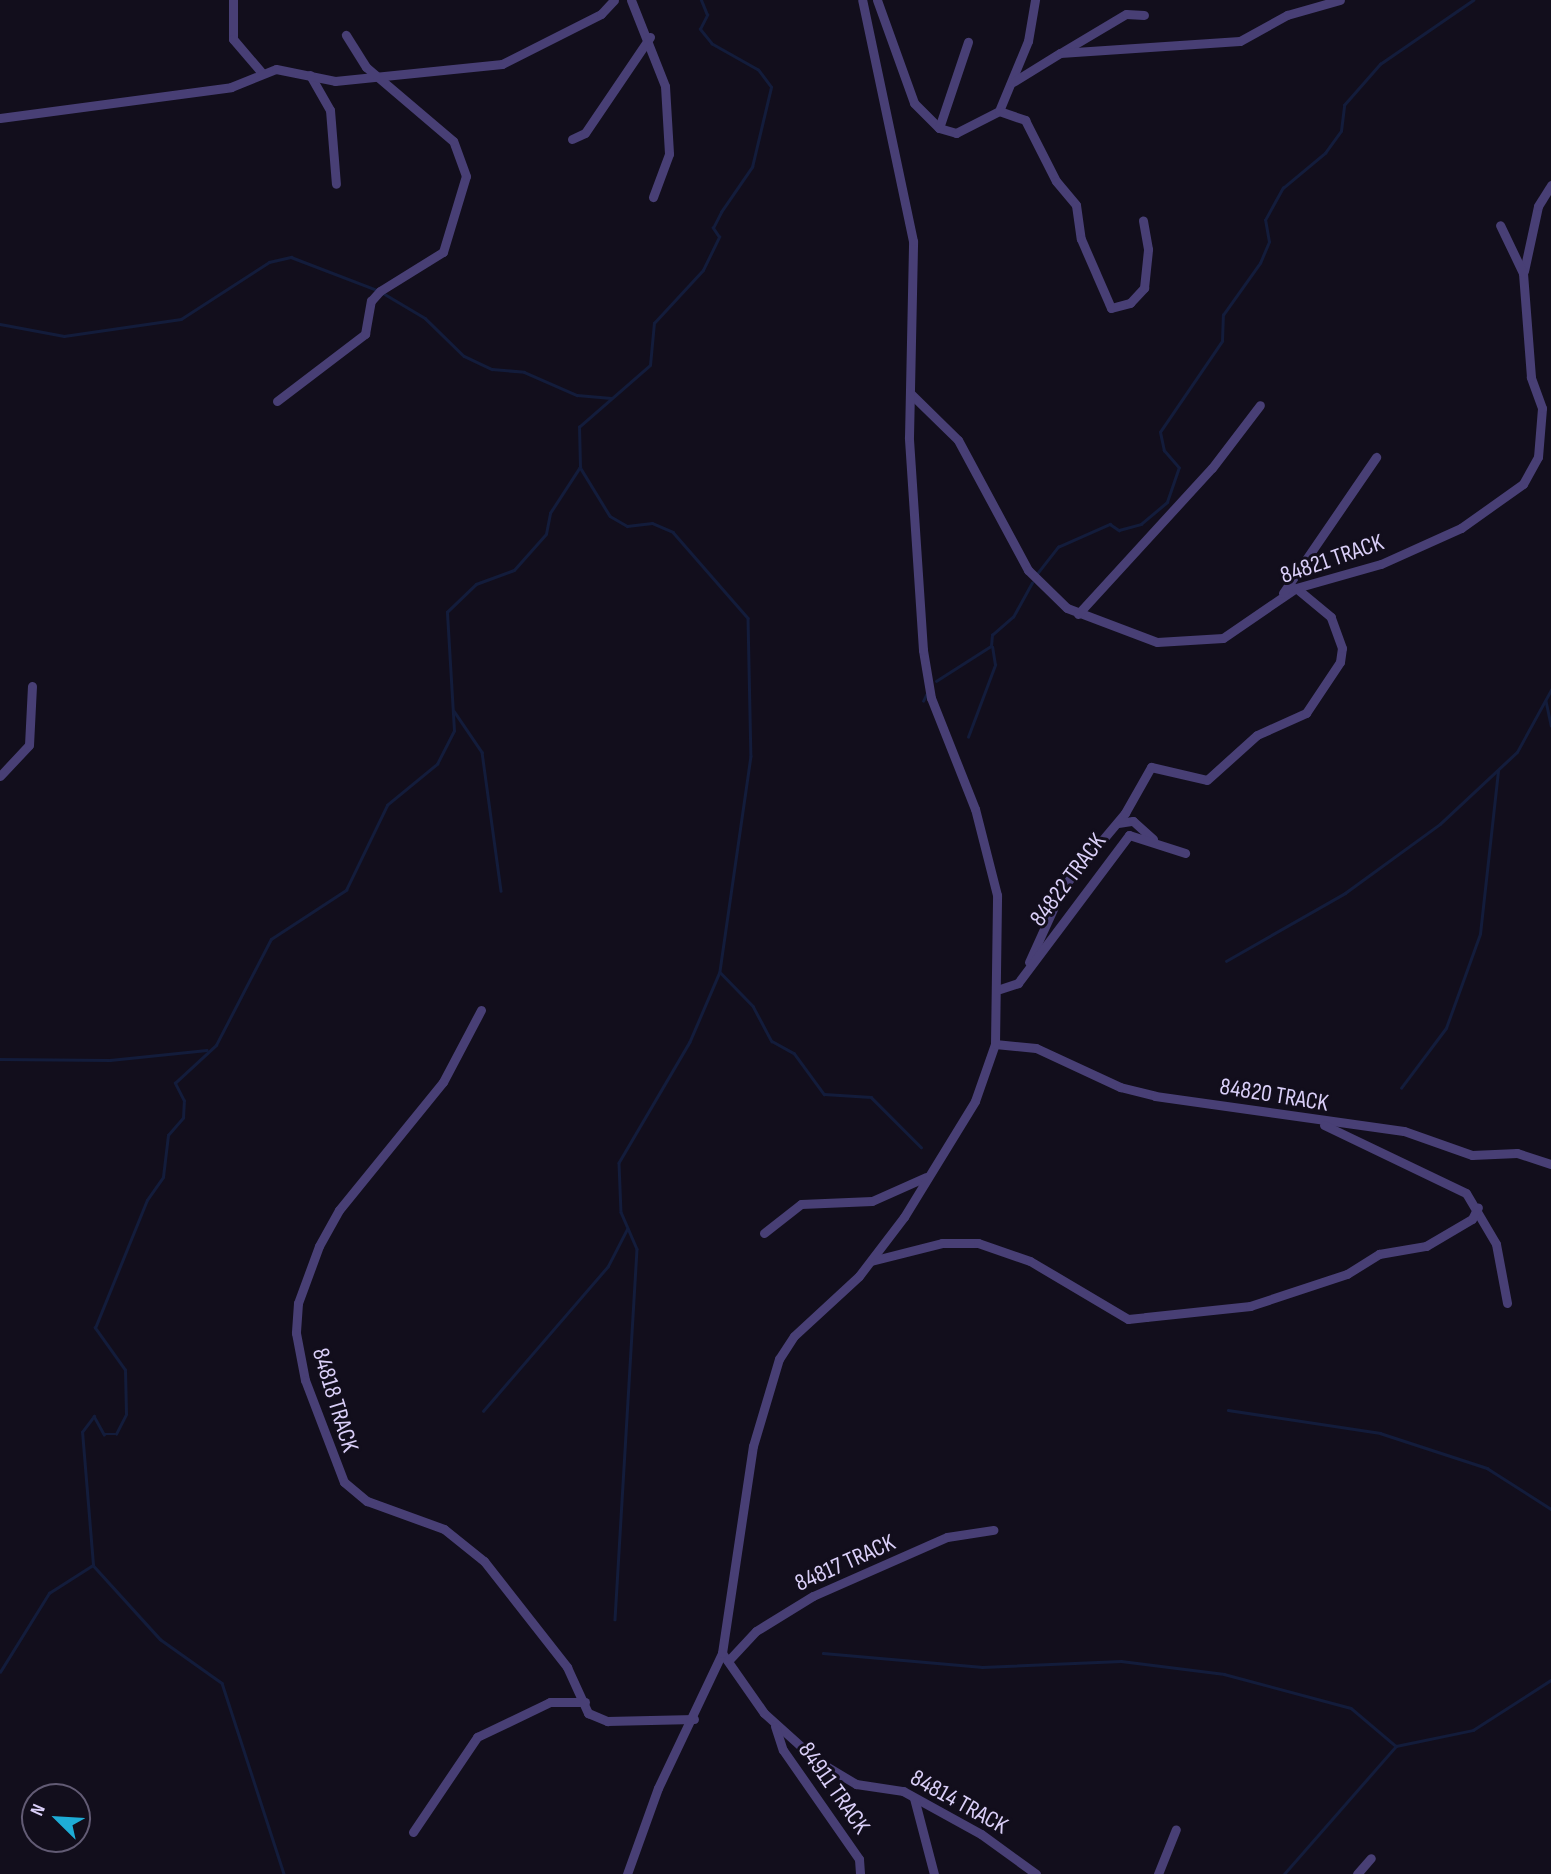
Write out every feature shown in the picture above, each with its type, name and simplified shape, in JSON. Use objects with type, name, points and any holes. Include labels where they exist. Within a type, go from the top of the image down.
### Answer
[{"type":"street","points":[[233,0],[233,39],[262,73]]},
{"type":"street","points":[[4,117],[231,87],[262,73],[309,74],[335,81],[502,64],[601,14],[614,0]]},
{"type":"street","points":[[631,0],[650,37],[665,86],[669,154],[653,197]]},
{"type":"street","points":[[628,1874],[658,1788],[725,1657],[753,1446],[779,1359],[794,1336],[871,1261],[975,1101],[995,1044],[1000,989],[990,857],[947,747],[923,650],[911,504],[913,241],[862,0]]},
{"type":"street","points":[[877,0],[914,103],[939,128],[956,133],[999,111],[1013,82],[1035,0]]},
{"type":"street","points":[[1060,53],[1240,41],[1287,15],[1340,0]]},
{"type":"street","points":[[1013,82],[1126,15],[1144,15]]},
{"type":"street","points":[[277,401],[365,334],[371,301],[380,291],[450,243],[465,159],[438,125],[378,77],[346,35]]},
{"type":"street","points":[[572,139],[586,133],[650,37]]},
{"type":"street","points":[[939,128],[968,42]]},
{"type":"street","points":[[309,74],[330,110],[336,184]]},
{"type":"street","points":[[999,111],[1025,120],[1056,181],[1076,205],[1081,239],[1111,308],[1130,303],[1144,288],[1148,249],[1143,220]]},
{"type":"street","points":[[1523,273],[1538,206],[1551,185]]},
{"type":"street","name":"84821 TRACK","points":[[910,393],[958,440],[1028,570],[1078,614],[1157,642],[1200,641],[1237,631],[1282,595],[1296,588],[1381,564],[1461,528],[1523,484],[1538,457],[1542,426],[1531,377],[1523,273],[1500,225]]},
{"type":"street","points":[[1078,614],[1212,468],[1260,405]]},
{"type":"street","points":[[1282,595],[1376,457]]},
{"type":"street","points":[[1029,962],[1063,887],[1117,824],[1151,766],[1166,765],[1197,783],[1247,748],[1268,729],[1299,720],[1340,662],[1340,638],[1331,617],[1296,588]]},
{"type":"street","points":[[0,776],[29,745],[32,686]]},
{"type":"street","points":[[1117,824],[1133,821],[1153,839]]},
{"type":"street","name":"84822 TRACK","points":[[1000,989],[1018,983],[1029,962],[1076,909],[1121,841],[1136,834],[1185,853]]},
{"type":"street","name":"84818 TRACK","points":[[481,1010],[443,1082],[339,1210],[318,1246],[298,1303],[299,1355],[344,1482],[367,1501],[444,1529],[484,1561],[559,1655],[585,1702],[588,1713],[607,1721],[694,1720]]},
{"type":"street","name":"84820 TRACK","points":[[995,1044],[1036,1048],[1120,1087],[1320,1123],[1404,1131],[1472,1155],[1517,1153],[1551,1164]]},
{"type":"street","points":[[1320,1123],[1453,1183],[1478,1207],[1504,1269],[1507,1303]]},
{"type":"street","points":[[764,1233],[801,1204],[872,1201],[928,1176]]},
{"type":"street","points":[[871,1261],[901,1259],[942,1243],[978,1243],[1030,1261],[1128,1319],[1250,1306],[1347,1274],[1379,1254],[1426,1246],[1472,1219],[1478,1207]]},
{"type":"street","name":"84817 TRACK","points":[[725,1657],[756,1631],[813,1596],[947,1537],[993,1530]]},
{"type":"street","points":[[725,1657],[774,1724]]},
{"type":"street","points":[[413,1832],[477,1737],[550,1702],[585,1702]]},
{"type":"street","name":"84814 TRACK","points":[[774,1724],[856,1784],[885,1784],[914,1798],[981,1833],[1035,1874]]},
{"type":"street","name":"84911 TRACK","points":[[774,1724],[783,1750],[859,1859],[860,1874]]},
{"type":"street","points":[[914,1798],[934,1874]]},
{"type":"street","points":[[1158,1874],[1176,1829]]},
{"type":"street","points":[[1357,1874],[1371,1858]]},
{"type":"waterway","points":[[0,1672],[49,1593],[93,1565],[82,1432],[94,1416],[104,1434],[116,1434],[126,1414],[125,1370],[95,1328],[147,1200],[163,1177],[168,1135],[183,1118],[184,1101],[175,1083],[216,1045],[271,939],[346,890],[387,805],[437,764],[454,731],[447,612],[476,584],[514,570],[546,534],[550,513],[580,467],[579,427],[650,365],[654,323],[703,270],[719,237],[713,228],[752,167],[771,87],[758,70],[712,44],[700,29],[707,15],[701,0]]},
{"type":"waterway","points":[[1036,575],[1058,547],[1110,524],[1119,530],[1141,524],[1167,502],[1179,468],[1164,451],[1160,432],[1222,341],[1223,315],[1260,263],[1269,242],[1265,220],[1283,188],[1325,153],[1341,131],[1344,105],[1380,64],[1473,0]]},
{"type":"waterway","points":[[0,324],[64,336],[181,319],[269,262],[291,257],[377,290]]},
{"type":"waterway","points":[[383,293],[425,318],[464,356],[492,369],[524,372],[577,395],[611,398]]},
{"type":"waterway","points":[[580,467],[610,516],[627,526],[652,523],[673,532],[748,618],[751,756],[720,972],[690,1042],[619,1163],[621,1212],[637,1249],[615,1619]]},
{"type":"waterway","points":[[936,681],[991,646],[992,635],[1013,617],[1032,583]]},
{"type":"waterway","points":[[968,737],[995,665],[992,647]]},
{"type":"waterway","points":[[1226,961],[1345,893],[1440,824],[1517,752],[1551,690]]},
{"type":"waterway","points":[[923,701],[926,695]]},
{"type":"waterway","points":[[1546,701],[1551,725]]},
{"type":"waterway","points":[[454,711],[482,752],[501,891]]},
{"type":"waterway","points":[[1401,1088],[1446,1028],[1480,934],[1498,771]]},
{"type":"waterway","points":[[721,973],[753,1006],[772,1041],[794,1053],[824,1094],[871,1097],[921,1147]]},
{"type":"waterway","points":[[0,1059],[110,1060],[206,1050]]},
{"type":"waterway","points":[[483,1411],[608,1266],[627,1229]]},
{"type":"waterway","points":[[1228,1410],[1380,1433],[1487,1468],[1551,1509]]},
{"type":"waterway","points":[[93,1565],[160,1639],[222,1683],[284,1874]]},
{"type":"waterway","points":[[823,1653],[982,1667],[1121,1661],[1224,1674],[1351,1708],[1396,1746]]},
{"type":"waterway","points":[[1284,1874],[1396,1746],[1473,1730],[1551,1680]]}]
